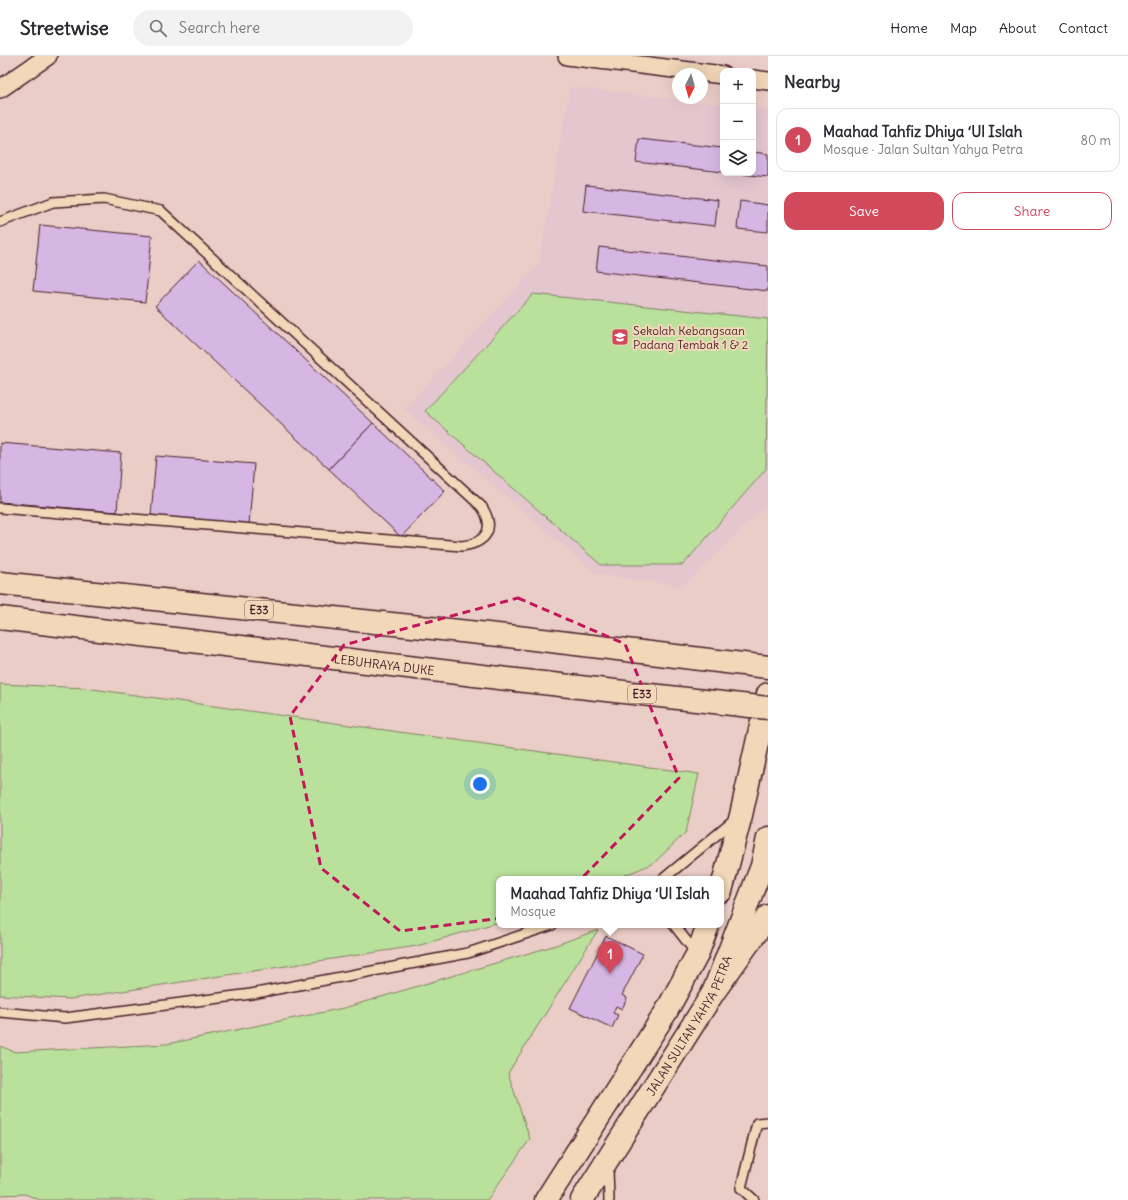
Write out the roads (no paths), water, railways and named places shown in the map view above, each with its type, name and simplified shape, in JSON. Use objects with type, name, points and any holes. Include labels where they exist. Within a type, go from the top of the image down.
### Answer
[{"type":"main road","name":"E33","points":[[0,583],[517,637],[768,668]]},
{"type":"main road","name":"LEBUHRAYA DUKE","points":[[0,618],[516,680],[768,708]]},
{"type":"main road","points":[[724,880],[741,815],[768,694]]},
{"type":"main road","name":"JALAN SULTAN YAHYA PETRA","points":[[582,1200],[713,993],[762,866],[768,838]]},
{"type":"main road","points":[[713,993],[768,916]]},
{"type":"main road","points":[[546,1200],[666,1012],[696,955],[707,928]]},
{"type":"street","points":[[0,89],[48,56]]},
{"type":"street","points":[[567,56],[720,76]]},
{"type":"street","points":[[756,79],[768,81]]},
{"type":"lane","points":[[0,222],[53,202],[104,199],[161,211],[482,507],[488,515],[489,529],[483,539],[474,545],[462,546],[0,508]]},
{"type":"lane","points":[[667,876],[741,815]]},
{"type":"lane","points":[[0,1012],[65,1018],[251,994],[468,953],[543,928]]},
{"type":"lane","points":[[676,928],[696,955]]},
{"type":"lane","points":[[754,1200],[741,1188],[757,1123],[768,1122]]},
{"type":"lane","points":[[608,1159],[609,1200]]},
{"type":"place","name":"Sekolah Kebangsaan Padang Tembak 1 & 2","points":[[620,337]]},
{"type":"place","name":"Maahad Tahfiz Dhiya ‘Ul Islah","points":[[610,974]]}]
